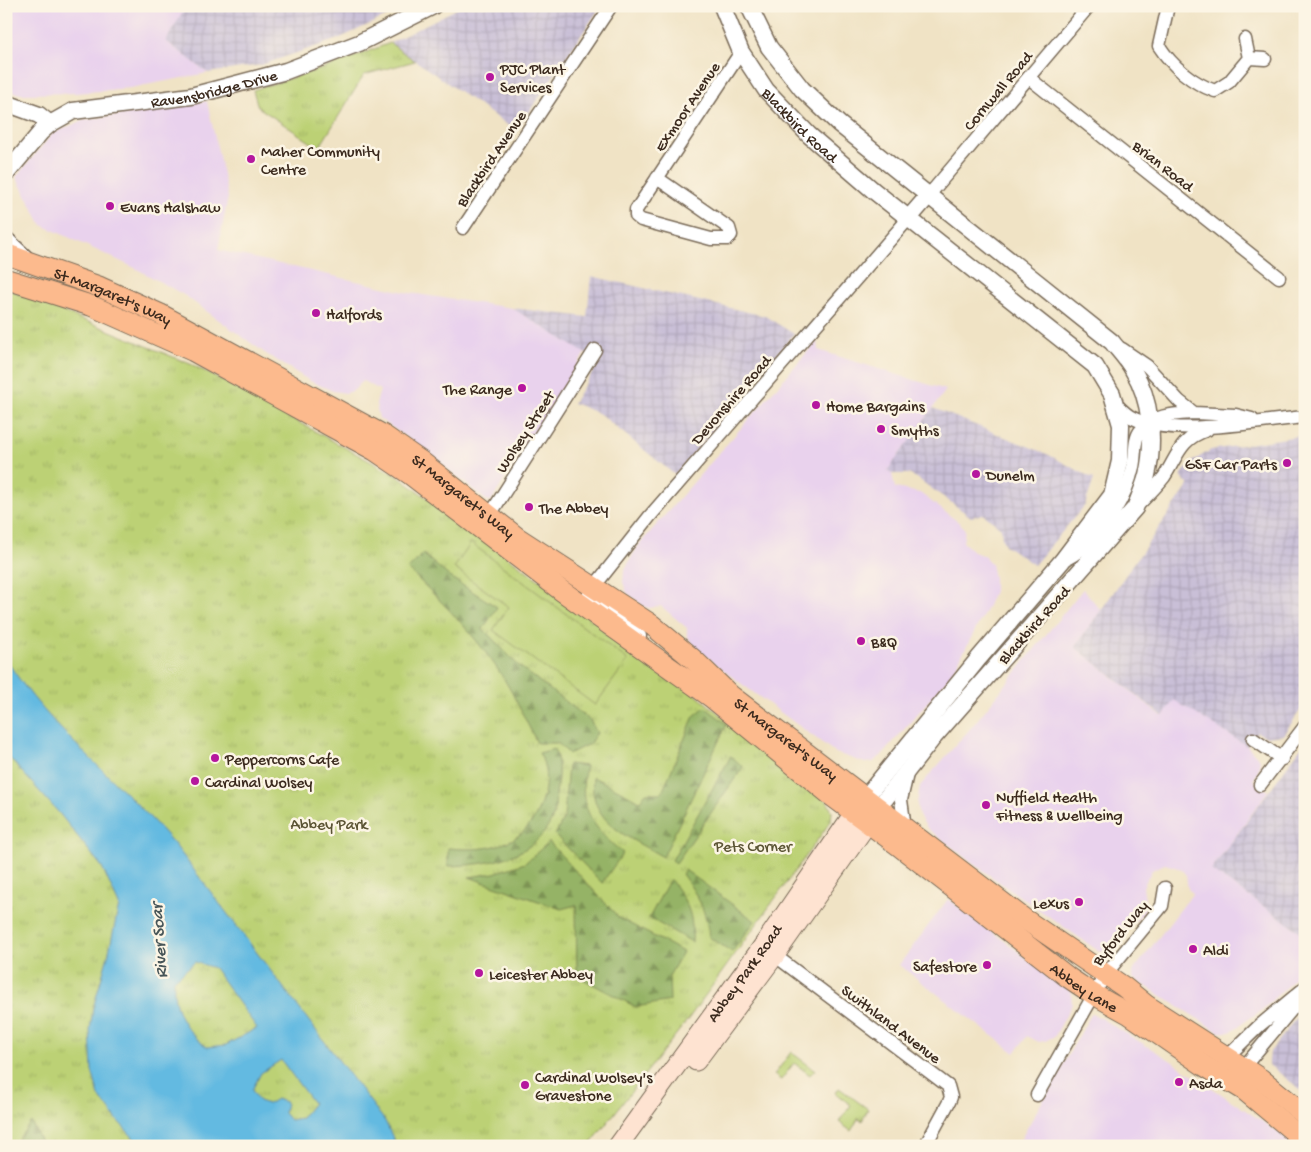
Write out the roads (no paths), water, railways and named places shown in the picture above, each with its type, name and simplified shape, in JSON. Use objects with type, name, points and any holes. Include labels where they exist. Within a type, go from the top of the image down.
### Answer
[{"type":"main road","name":"St Margaret's Way","points":[[6,254],[26,259],[100,287],[160,314],[352,416],[422,462],[484,523],[580,604],[866,811]]},
{"type":"main road","name":"St Margaret's Way","points":[[6,279],[92,306],[193,351],[374,450],[484,523],[595,586],[661,632],[694,660],[730,695],[866,811]]},
{"type":"main road","name":"Abbey Lane","points":[[866,811],[906,828],[1023,918],[1146,1005],[1234,1064],[1261,1079],[1302,1113]]},
{"type":"main road","name":"Abbey Lane","points":[[866,811],[1092,994],[1129,1014],[1203,1065],[1244,1090],[1305,1141]]},
{"type":"main road","name":"Abbey Park Road","points":[[633,1146],[866,811]]},
{"type":"main road","name":"Abbey Park Road","points":[[618,1146],[769,950]]},
{"type":"street","name":"Ravensbridge Drive","points":[[6,174],[50,124],[73,111],[191,96],[286,72],[359,43],[434,6]]},
{"type":"street","name":"Blackbird Avenue","points":[[463,228],[612,6]]},
{"type":"street","name":"Blackbird Road","points":[[722,6],[742,52],[766,90],[809,135],[909,218],[1095,366],[1115,403],[1121,425],[1121,451],[1112,496],[1062,562],[1014,617],[866,811]]},
{"type":"street","name":"Blackbird Road","points":[[749,6],[769,47],[802,89],[839,124],[1112,342],[1133,369],[1145,393],[1150,446],[1147,476],[1135,508],[908,769],[866,811]]},
{"type":"street","name":"Cornwall Road","points":[[929,196],[1090,6]]},
{"type":"street","points":[[1168,6],[1159,46],[1167,58],[1198,85],[1215,91],[1229,82],[1248,58],[1245,39]]},
{"type":"street","name":"Exmoor Avenue","points":[[657,178],[729,228],[731,235],[728,238],[711,239],[641,220],[636,216],[636,210],[657,178],[742,52]]},
{"type":"street","points":[[1248,58],[1265,59]]},
{"type":"street","name":"Brian Road","points":[[1029,78],[1280,277]]},
{"type":"street","points":[[6,103],[39,114],[50,124]]},
{"type":"street","points":[[909,218],[929,196]]},
{"type":"street","name":"Devonshire Road","points":[[580,604],[656,509],[909,218]]},
{"type":"street","points":[[6,240],[26,259]]},
{"type":"street","points":[[1112,342],[1148,366],[1179,401],[1194,413]]},
{"type":"street","name":"Wolsey Street","points":[[484,523],[595,350]]},
{"type":"street","points":[[1115,403],[1133,418],[1170,427],[1222,425],[1305,417]]},
{"type":"street","points":[[1149,423],[1160,417],[1194,413],[1236,415],[1261,421]]},
{"type":"street","name":"Blackbird Road","points":[[1062,562],[1077,555],[1115,510],[1124,494],[1133,467],[1137,438],[1141,430],[1149,423]]},
{"type":"street","points":[[1135,508],[1163,478],[1178,450],[1194,434],[1222,425]]},
{"type":"street","points":[[595,586],[595,597],[638,635],[662,663]]},
{"type":"street","points":[[1014,617],[1028,630]]},
{"type":"street","points":[[1260,785],[1282,759],[1305,726]]},
{"type":"street","points":[[1252,738],[1282,759]]},
{"type":"street","points":[[906,828],[901,800],[908,769]]},
{"type":"street","name":"Byford Way","points":[[1037,1095],[1092,994],[1105,975],[1162,906],[1165,888]]},
{"type":"street","name":"Swithland Avenue","points":[[769,950],[948,1086],[951,1097],[926,1146]]},
{"type":"street","points":[[1234,1064],[1265,1020],[1304,988]]},
{"type":"street","points":[[1203,1065],[1234,1064],[1293,1008],[1304,988]]},
{"type":"street","points":[[1234,1064],[1244,1090]]},
{"type":"water","name":"River Soar","points":[[6,659],[43,709],[175,845],[385,1121],[397,1146],[141,1146],[117,1120],[99,1096],[92,1071],[90,1031],[93,1008],[108,956],[119,905],[102,867],[59,813],[6,754]],"holes":[[[195,962],[214,968],[257,1028],[226,1045],[207,1047],[192,1033],[177,1009],[174,980]],[[281,1060],[313,1103],[301,1118],[290,1120],[284,1113],[286,1102],[276,1099],[268,1104],[259,1101],[252,1090],[261,1073]]]},
{"type":"place","name":"PJC Plant Services","points":[[490,77]]},
{"type":"place","name":"Maher Community Centre","points":[[251,159]]},
{"type":"place","name":"Evans Halshaw","points":[[110,206]]},
{"type":"place","name":"Halfords","points":[[316,313]]},
{"type":"place","name":"The Range","points":[[522,388]]},
{"type":"place","name":"Home Bargains","points":[[816,405]]},
{"type":"place","name":"Smyths","points":[[881,429]]},
{"type":"place","name":"GSF Car Parts","points":[[1287,463]]},
{"type":"place","name":"Dunelm","points":[[976,474]]},
{"type":"place","name":"The Abbey","points":[[529,507]]},
{"type":"place","name":"B&Q","points":[[861,641]]},
{"type":"place","name":"Peppercorns Cafe","points":[[215,758]]},
{"type":"place","name":"Cardinal Wolsey","points":[[195,781]]},
{"type":"place","name":"Nuffield Health Fitness & Wellbeing","points":[[986,805]]},
{"type":"place","name":"Lexus","points":[[1079,902]]},
{"type":"place","name":"Aldi","points":[[1193,949]]},
{"type":"place","name":"Safestore","points":[[987,965]]},
{"type":"place","name":"Leicester Abbey","points":[[479,973]]},
{"type":"place","name":"Asda","points":[[1179,1082]]},
{"type":"place","name":"Cardinal Wolsey's Gravestone","points":[[525,1085]]},
{"type":"park label","name":"Abbey Park","points":[[329,823]]},
{"type":"park label","name":"Pets Corner","points":[[753,845]]}]
